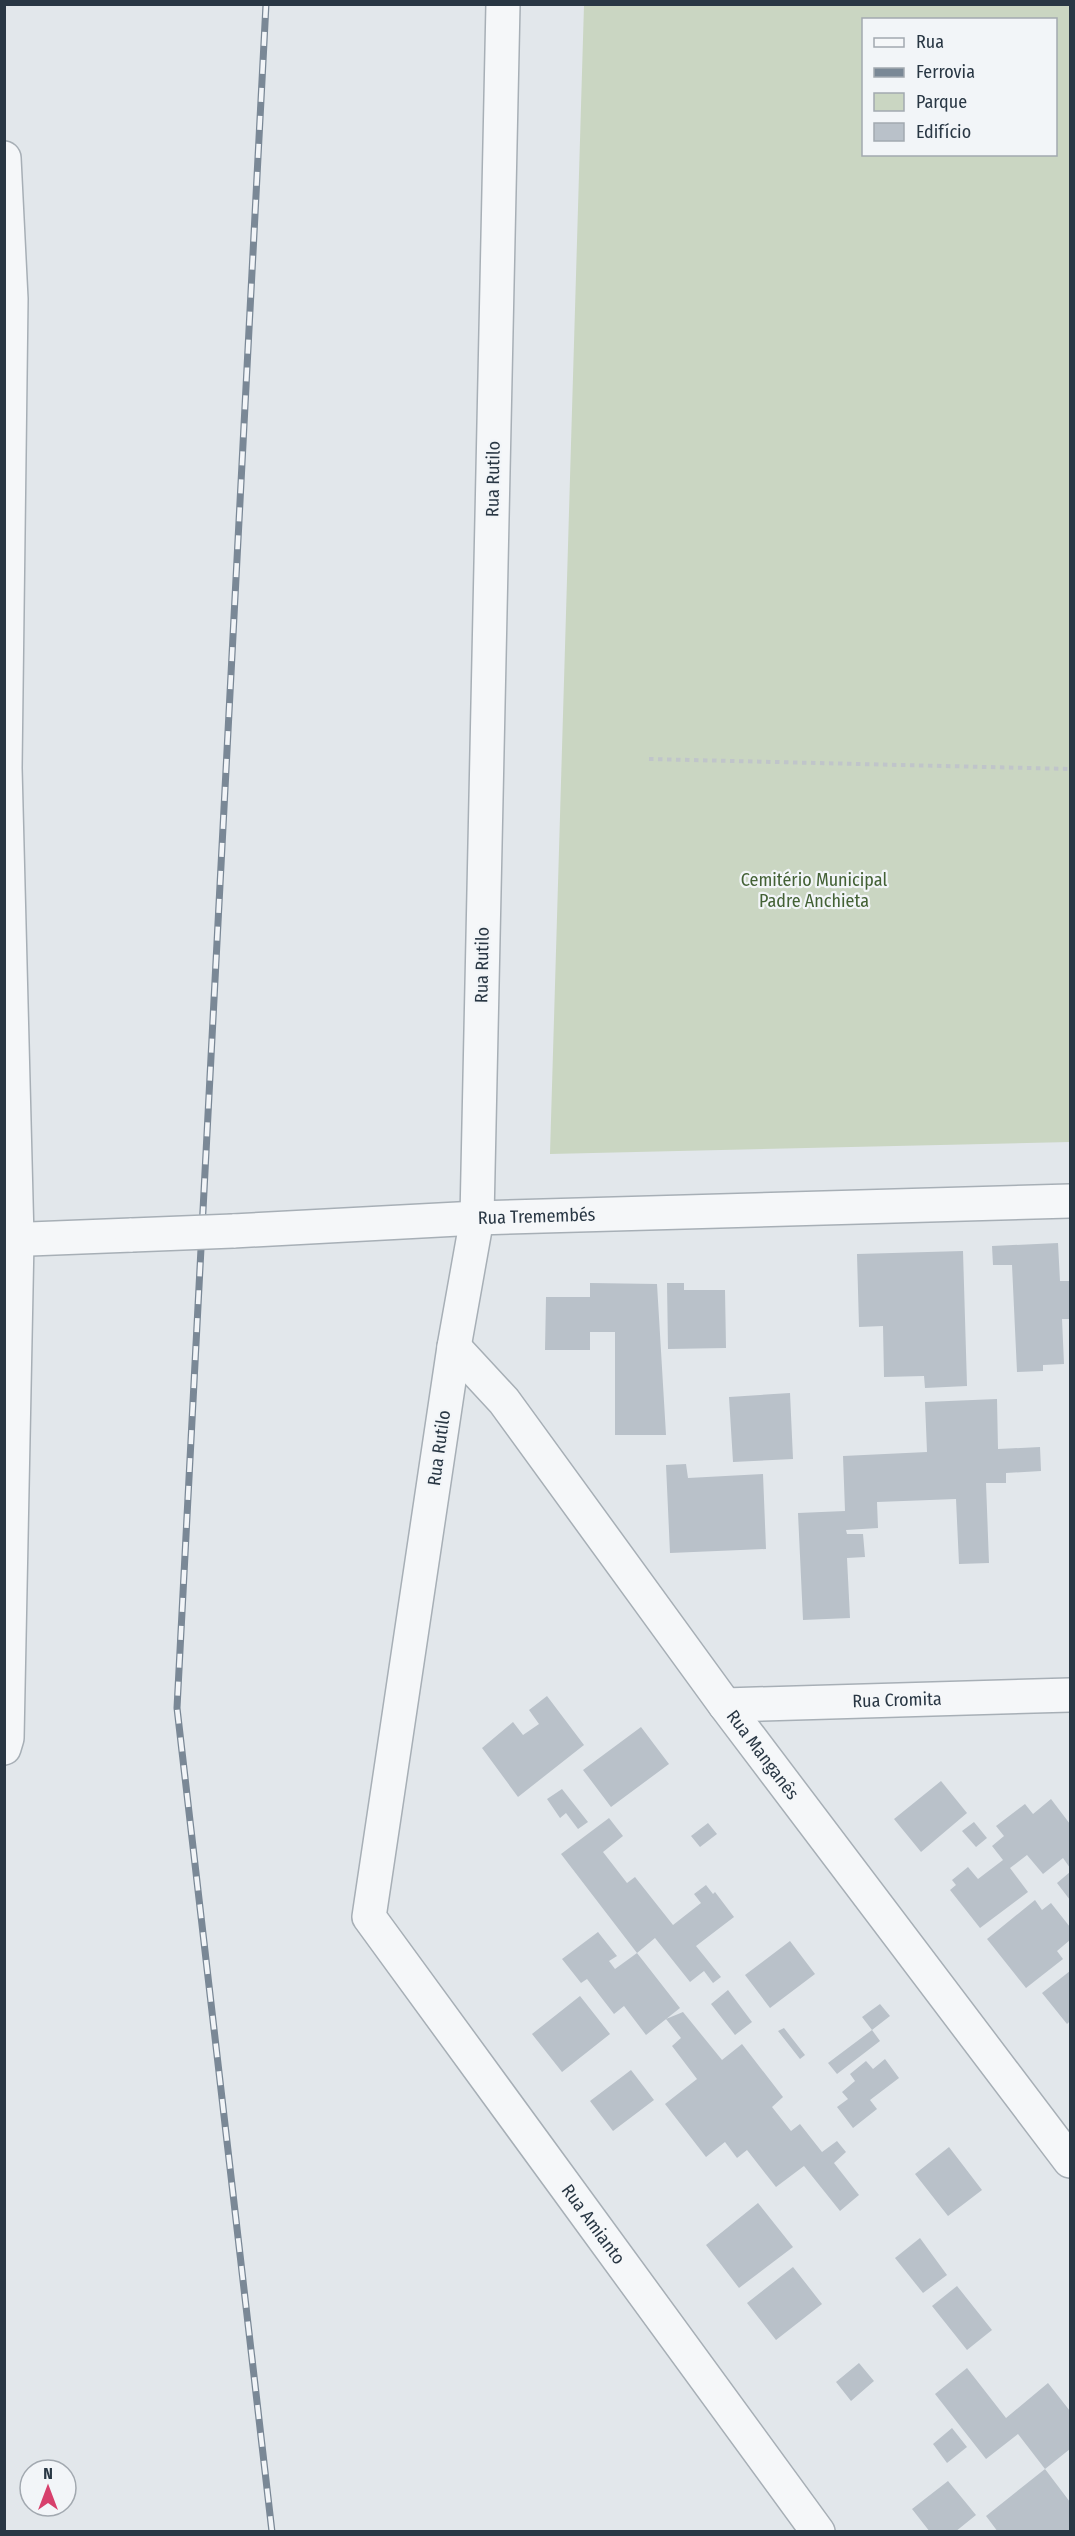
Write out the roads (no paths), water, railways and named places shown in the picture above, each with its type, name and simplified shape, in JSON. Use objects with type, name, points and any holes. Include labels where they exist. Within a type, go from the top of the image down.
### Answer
[{"type":"street","name":"Rua Rutilo","points":[[369,1917],[454,1347],[477,1218],[503,4]]},
{"type":"street","points":[[4,158],[8,299],[5,768],[11,1240],[7,1726],[4,1748]]},
{"type":"street","name":"Rua Tremembés","points":[[11,1240],[477,1218],[1071,1201]]},
{"type":"street","name":"Rua Manganês","points":[[454,1347],[504,1401],[725,1705],[1071,2161]]},
{"type":"street","name":"Rua Cromita","points":[[725,1705],[1071,1695]]},
{"type":"street","name":"Rua Amianto","points":[[369,1917],[818,2532]]},
{"type":"railway","points":[[266,4],[177,1708],[272,2532]]},
{"type":"park label","name":"Cemitério Municipal Padre Anchieta","points":[[814,890]]}]
